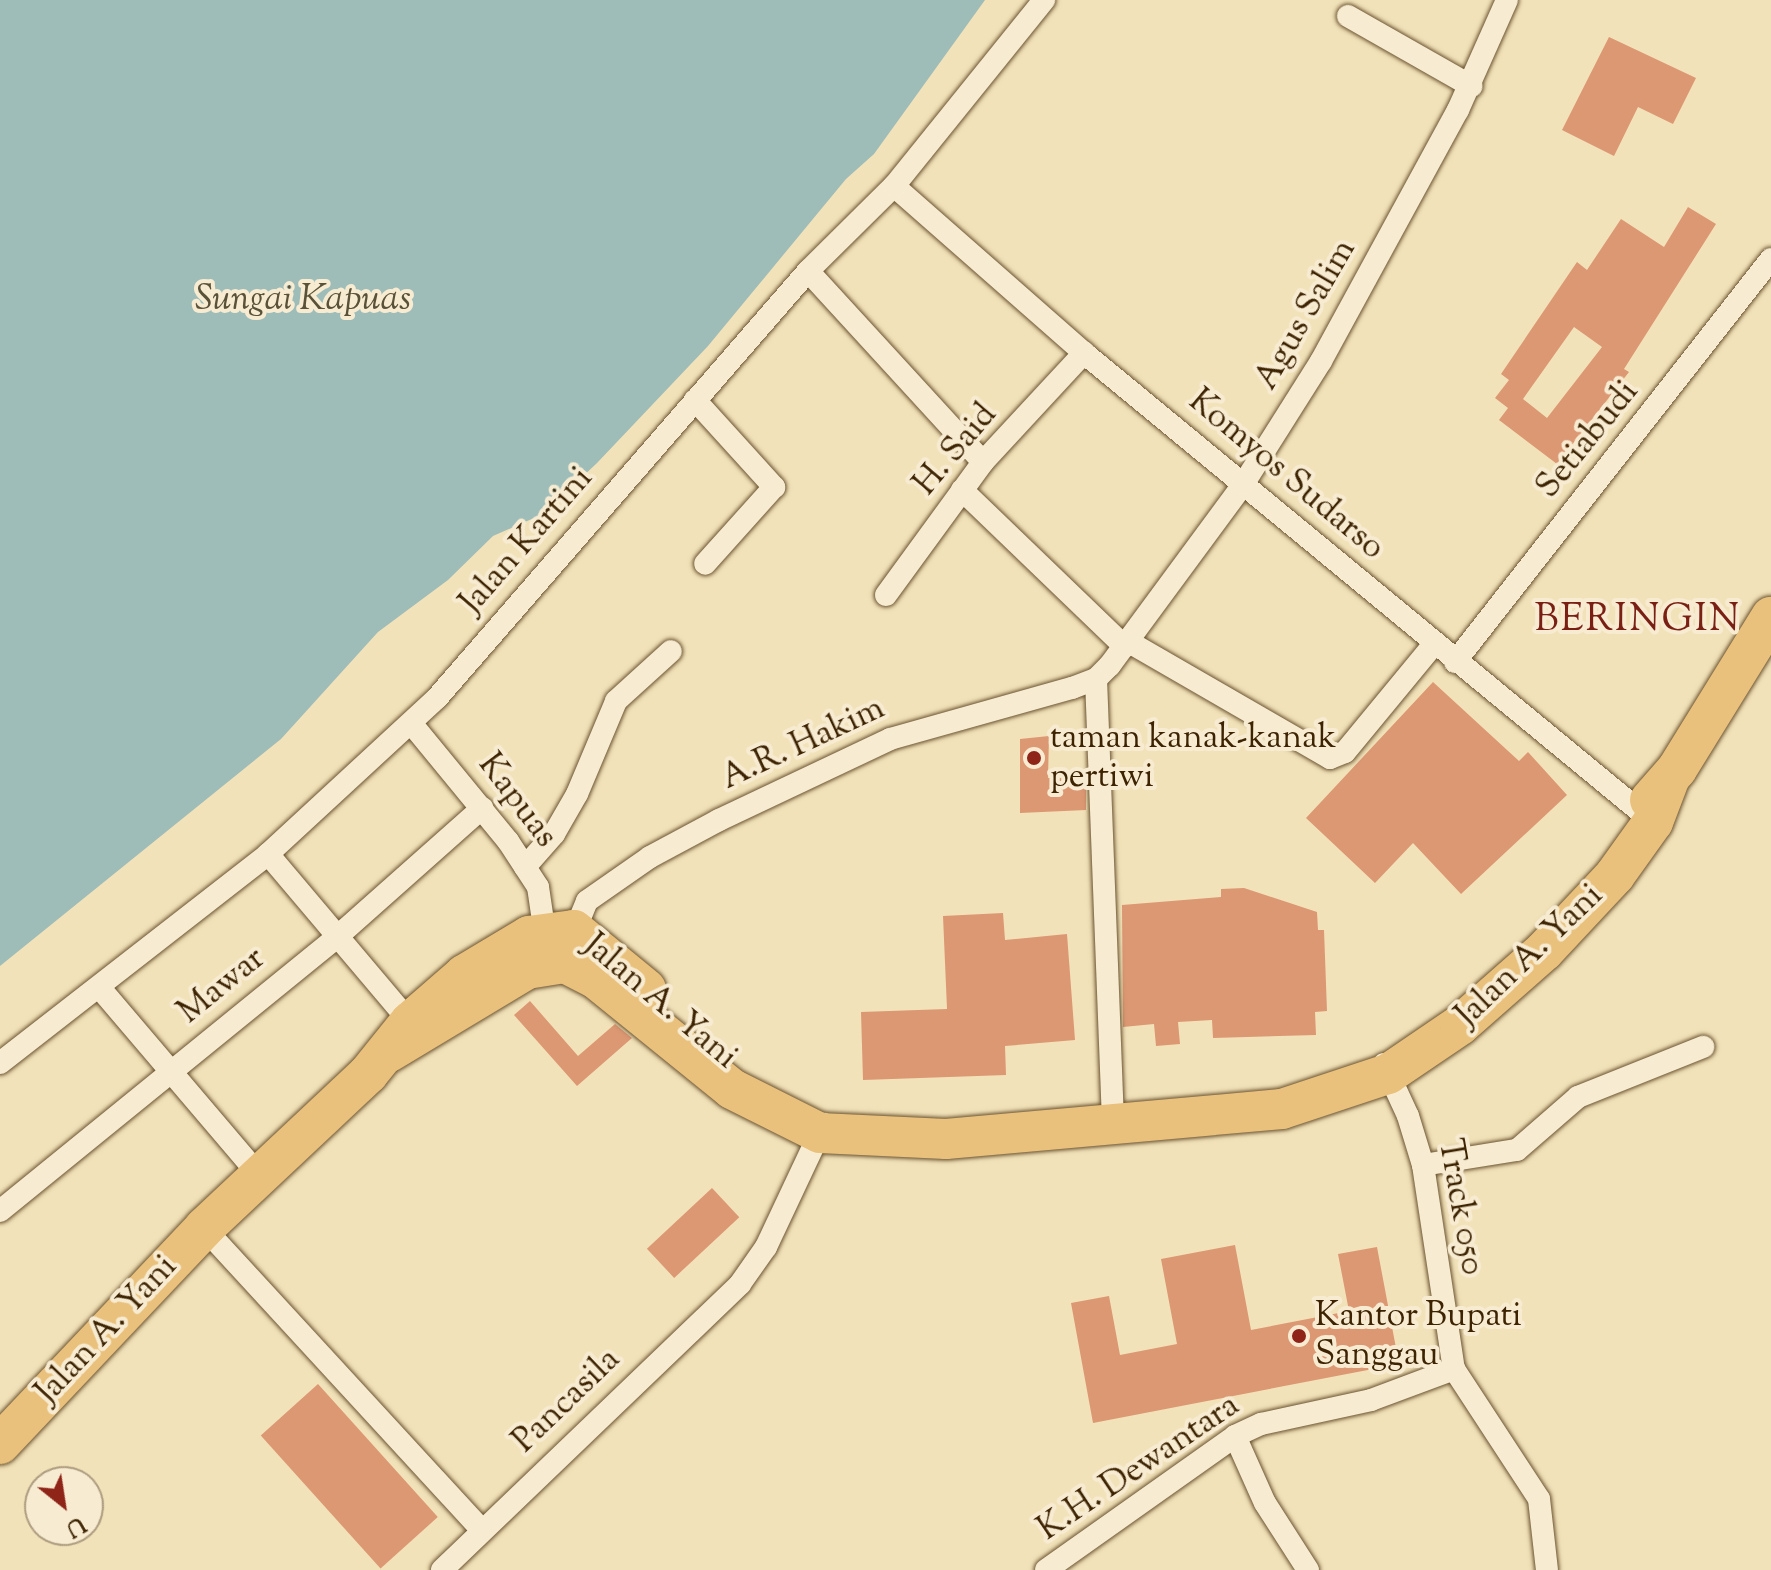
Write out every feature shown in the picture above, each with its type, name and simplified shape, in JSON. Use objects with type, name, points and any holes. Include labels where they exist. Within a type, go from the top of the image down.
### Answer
[{"type":"highway","name":"Jalan A. Yani","points":[[0,1444],[204,1228],[498,952],[595,943],[736,1067],[823,1125],[865,1136],[946,1139],[1282,1109],[1349,1088],[1385,1067],[1501,963],[1646,817],[1771,617]]},
{"type":"street","name":"Jalan Kartini","points":[[0,1063],[268,854],[411,723],[808,271],[894,186],[1044,0]]},
{"type":"street","name":"Agus Salim","points":[[1096,679],[1127,644],[1244,483],[1321,361],[1471,86],[1507,0]]},
{"type":"street","points":[[1348,16],[1471,86]]},
{"type":"street","name":"Komyos Sudarso","points":[[894,186],[1084,353],[1646,817]]},
{"type":"street","name":"Setiabudi","points":[[1455,662],[1771,259]]},
{"type":"street","points":[[808,271],[983,462]]},
{"type":"street","name":"H. Said","points":[[886,595],[983,462],[1084,353]]},
{"type":"street","points":[[695,400],[774,487],[705,564]]},
{"type":"street","points":[[962,490],[1127,644],[1330,758],[1345,752],[1434,644]]},
{"type":"street","points":[[525,867],[554,834],[577,794],[616,701],[671,651]]},
{"type":"street","points":[[1096,679],[1113,1125]]},
{"type":"street","name":"A.R. Hakim","points":[[558,947],[587,901],[650,857],[853,754],[932,723],[1096,679]]},
{"type":"street","name":"Kapuas","points":[[411,723],[482,808],[525,867],[543,903],[558,947]]},
{"type":"street","name":"Mawar","points":[[0,1211],[338,936],[482,808]]},
{"type":"street","points":[[268,854],[338,936],[406,1037]]},
{"type":"street","points":[[99,987],[168,1074],[260,1176]]},
{"type":"street","points":[[1423,1165],[1517,1150],[1578,1097],[1703,1047]]},
{"type":"street","name":"Track 050","points":[[1385,1067],[1423,1165],[1454,1369],[1539,1499],[1547,1570]]},
{"type":"street","name":"Pancasila","points":[[442,1570],[740,1284],[766,1247],[823,1125]]},
{"type":"street","points":[[204,1228],[482,1530]]},
{"type":"street","name":"K.H. Dewantara","points":[[1046,1570],[1235,1436],[1261,1424],[1371,1400],[1454,1369]]},
{"type":"street","points":[[1235,1436],[1265,1503],[1308,1570]]},
{"type":"water","name":"Sungai Kapuas","points":[[0,0],[985,0],[874,154],[846,179],[708,346],[597,463],[543,514],[493,536],[448,580],[378,632],[281,739],[0,966]]},
{"type":"building","points":[[1609,37],[1696,78],[1673,124],[1638,107],[1614,156],[1562,130]]},
{"type":"building","points":[[1688,207],[1716,224],[1624,369],[1629,372],[1557,464],[1499,420],[1508,408],[1495,398],[1509,380],[1501,374],[1577,262],[1587,270],[1621,219],[1664,247]],"holes":[[[1574,327],[1602,347],[1547,418],[1523,399]]]},
{"type":"building","points":[[1433,682],[1519,761],[1528,752],[1567,795],[1461,894],[1413,843],[1375,883],[1306,818]]},
{"type":"building","name":"taman kanak-kanak pertiwi","points":[[1049,736],[1048,778],[1086,778],[1086,810],[1020,813],[1020,739]]},
{"type":"building","points":[[1244,888],[1317,912],[1318,930],[1324,930],[1327,1011],[1315,1012],[1316,1035],[1213,1038],[1212,1020],[1178,1022],[1180,1044],[1156,1046],[1154,1024],[1123,1027],[1122,905],[1221,897],[1221,889]]},
{"type":"building","points":[[1003,913],[1005,940],[1067,934],[1075,1040],[1005,1046],[1006,1075],[863,1080],[861,1012],[947,1009],[943,916]]},
{"type":"building","points":[[530,1001],[578,1056],[615,1024],[632,1038],[577,1086],[514,1015]]},
{"type":"building","points":[[712,1188],[739,1217],[674,1278],[647,1249]]},
{"type":"building","name":"Kantor Bupati Sanggau","points":[[1235,1245],[1251,1330],[1349,1311],[1338,1254],[1377,1247],[1399,1364],[1093,1423],[1071,1303],[1109,1296],[1120,1355],[1177,1344],[1161,1259]]},
{"type":"building","points":[[318,1384],[438,1517],[381,1569],[261,1436]]},
{"type":"place","name":"taman kanak-kanak pertiwi","points":[[1034,758]]},
{"type":"place","name":"Kantor Bupati Sanggau","points":[[1299,1336]]},
{"type":"district","name":"BERINGIN","points":[[1638,622]]}]
